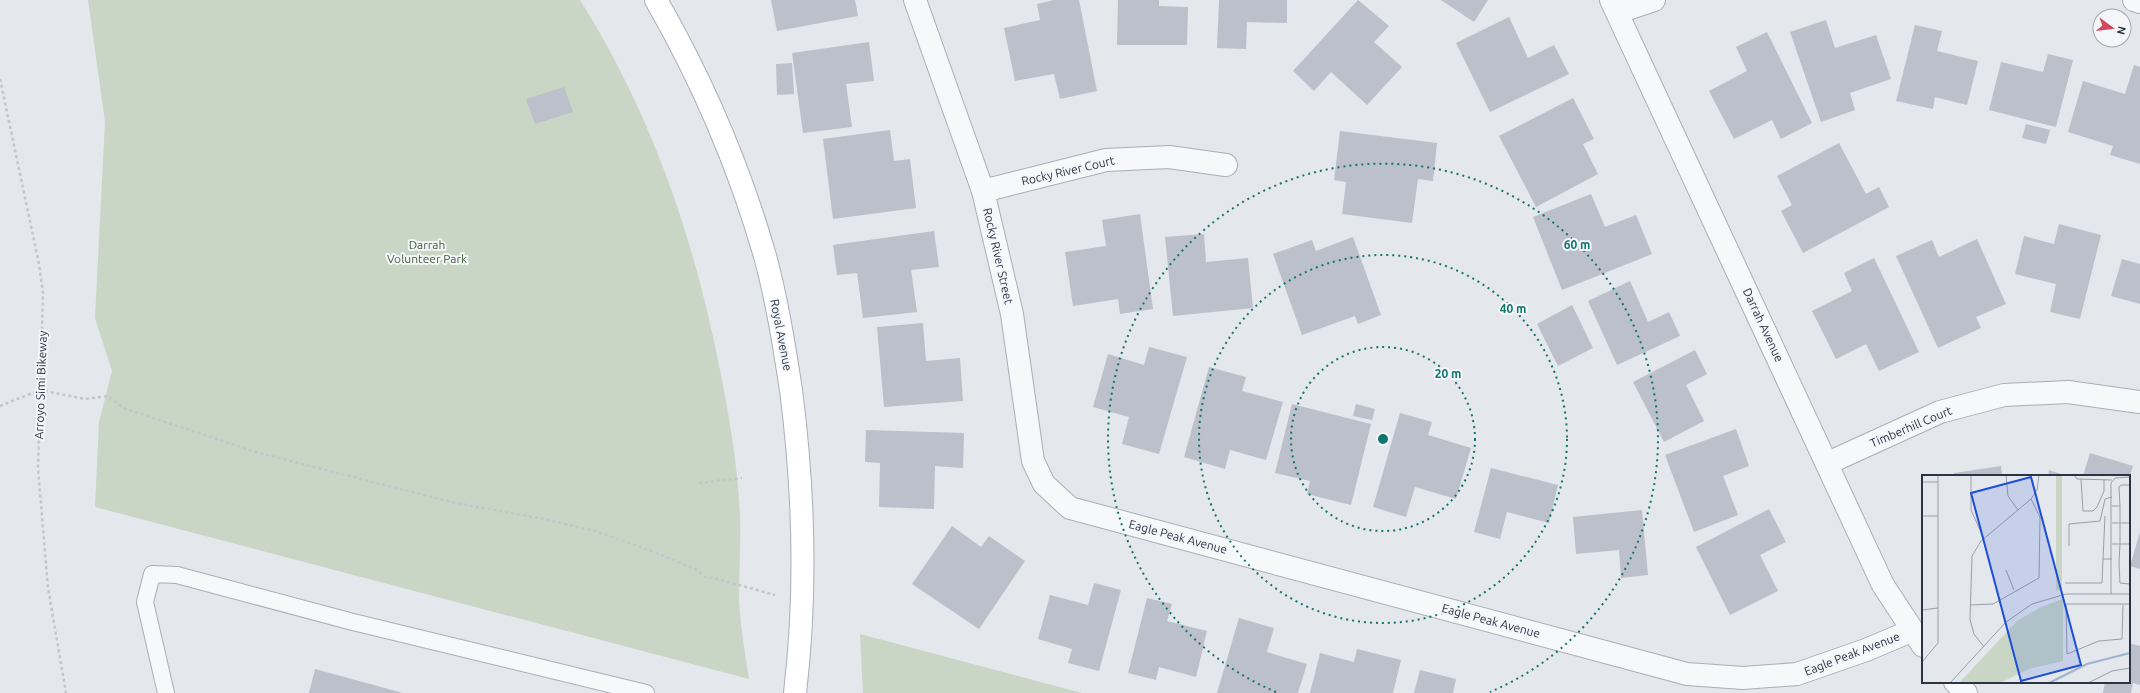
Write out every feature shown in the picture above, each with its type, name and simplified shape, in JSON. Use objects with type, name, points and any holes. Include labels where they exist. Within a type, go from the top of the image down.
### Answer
[{"type":"main road","name":"Royal Avenue","points":[[656,0],[707,97],[734,164],[765,256],[784,341],[798,443],[803,526],[803,602],[795,693]]},
{"type":"street","name":"Rocky River Street","points":[[915,0],[983,192],[1012,314],[1033,461],[1044,484],[1070,508]]},
{"type":"street","points":[[1614,6],[1654,0]]},
{"type":"street","points":[[2134,0],[2140,2]]},
{"type":"street","name":"Darrah Avenue","points":[[1614,6],[1828,463],[1882,585],[1917,639]]},
{"type":"street","name":"Rocky River Court","points":[[983,192],[1106,160],[1169,157],[1226,165]]},
{"type":"street","name":"Timberhill Court","points":[[1828,463],[1940,412],[2004,395],[2068,392],[2140,402]]},
{"type":"street","name":"Eagle Peak Avenue","points":[[1070,508],[1688,674],[1743,678],[1798,674],[1866,650],[1917,639]]},
{"type":"street","points":[[1956,683],[1966,693]]},
{"type":"lane","points":[[166,693],[145,602],[152,574],[177,575],[353,622],[646,693]]},
{"type":"path","name":"Arroyo Simi Bikeway","points":[[0,78],[39,264],[43,293],[38,468],[47,580],[66,693]]},
{"type":"path","points":[[0,406],[40,390],[85,399],[108,396],[123,408],[259,453],[455,503],[539,518],[595,531],[652,551],[697,570],[705,577],[714,578],[746,588],[803,602]]},
{"type":"path","points":[[699,484],[742,478]]},
{"type":"green space","name":"Darrah Volunteer Park","points":[[88,0],[580,0],[606,44],[650,134],[684,228],[698,276],[721,375],[733,445],[739,498],[739,598],[749,679],[95,507],[99,422],[112,371],[95,318],[105,122]]},
{"type":"green space","points":[[860,634],[1082,693],[863,693]]},
{"type":"building","points":[[771,0],[855,0],[858,16],[777,31]]},
{"type":"building","points":[[1054,0],[1079,0],[1097,91],[1060,99],[1054,74],[1015,81],[1004,28],[1040,20],[1037,4]]},
{"type":"building","points":[[1118,0],[1159,0],[1159,6],[1188,7],[1187,45],[1117,45]]},
{"type":"building","points":[[1219,0],[1287,0],[1287,23],[1247,22],[1246,49],[1217,48]]},
{"type":"building","points":[[1358,0],[1389,26],[1374,42],[1402,67],[1367,105],[1331,72],[1314,91],[1293,71]]},
{"type":"building","points":[[1441,0],[1488,0],[1474,22]]},
{"type":"building","points":[[1509,17],[1528,58],[1554,45],[1569,74],[1490,112],[1456,43]]},
{"type":"building","points":[[1826,20],[1835,48],[1876,35],[1891,79],[1850,93],[1855,110],[1821,122],[1790,32]]},
{"type":"building","points":[[1915,25],[1942,31],[1937,51],[1978,61],[1967,105],[1935,97],[1933,109],[1896,101]]},
{"type":"building","points":[[1767,32],[1812,123],[1781,139],[1772,120],[1734,139],[1709,91],[1747,71],[1736,47]]},
{"type":"building","points":[[869,42],[874,81],[846,84],[852,127],[803,133],[792,53]]},
{"type":"building","points":[[2048,54],[2073,60],[2056,127],[1989,110],[2001,62],[2043,72]]},
{"type":"building","points":[[792,63],[794,94],[777,95],[776,64]]},
{"type":"building","points":[[2134,65],[2140,67],[2140,164],[2110,155],[2113,146],[2068,132],[2083,81],[2125,94]]},
{"type":"building","points":[[564,87],[573,112],[535,124],[526,99]]},
{"type":"building","points":[[1573,98],[1594,139],[1583,144],[1598,174],[1536,207],[1499,136]]},
{"type":"building","points":[[2026,124],[2050,130],[2046,144],[2022,138]]},
{"type":"building","points":[[890,130],[894,161],[910,159],[916,208],[833,219],[823,139]]},
{"type":"building","points":[[1340,131],[1437,143],[1433,181],[1418,179],[1412,223],[1342,214],[1346,182],[1334,180]]},
{"type":"building","points":[[1839,143],[1866,194],[1879,187],[1889,207],[1803,253],[1781,211],[1792,205],[1777,176]]},
{"type":"building","points":[[1591,194],[1605,227],[1636,215],[1652,254],[1562,290],[1533,217]]},
{"type":"building","points":[[1140,214],[1153,309],[1120,314],[1118,299],[1073,306],[1065,252],[1106,246],[1102,220]]},
{"type":"building","points":[[2059,224],[2101,235],[2080,319],[2050,312],[2056,284],[2015,274],[2024,236],[2054,244]]},
{"type":"building","points":[[934,231],[939,267],[911,270],[917,312],[863,318],[857,273],[837,275],[833,245]]},
{"type":"building","points":[[1204,234],[1206,262],[1248,258],[1253,308],[1173,316],[1165,237]]},
{"type":"building","points":[[1353,237],[1381,315],[1358,324],[1355,316],[1302,335],[1273,254],[1312,240],[1316,251]]},
{"type":"building","points":[[1977,239],[2006,304],[1976,317],[1981,328],[1938,348],[1896,256],[1932,240],[1939,257]]},
{"type":"building","points":[[1874,258],[1919,352],[1879,371],[1866,344],[1836,359],[1812,311],[1852,291],[1844,273]]},
{"type":"building","points":[[2122,259],[2140,264],[2140,304],[2111,296]]},
{"type":"building","points":[[1630,281],[1648,322],[1669,312],[1680,336],[1617,365],[1588,301]]},
{"type":"building","points":[[1572,305],[1593,348],[1558,366],[1537,324]]},
{"type":"building","points":[[923,323],[926,361],[960,358],[963,401],[884,407],[877,327]]},
{"type":"building","points":[[1149,347],[1187,357],[1159,454],[1122,444],[1129,417],[1093,407],[1108,354],[1144,365]]},
{"type":"building","points":[[1695,350],[1707,374],[1686,385],[1704,421],[1664,442],[1633,382]]},
{"type":"building","points":[[1209,367],[1246,377],[1242,391],[1283,402],[1266,460],[1230,450],[1225,469],[1184,457]]},
{"type":"building","points":[[1292,404],[1371,424],[1351,505],[1307,494],[1310,481],[1275,473]]},
{"type":"building","points":[[1356,404],[1375,409],[1372,420],[1353,416]]},
{"type":"building","points":[[1400,413],[1432,422],[1428,435],[1471,448],[1456,499],[1415,487],[1406,517],[1373,507]]},
{"type":"building","points":[[1736,429],[1749,466],[1723,476],[1738,515],[1694,532],[1665,455]]},
{"type":"building","points":[[866,430],[964,433],[963,468],[935,466],[934,509],[879,507],[880,463],[865,462]]},
{"type":"building","points":[[2090,453],[2133,466],[2130,476],[2083,475]]},
{"type":"building","points":[[2001,466],[2002,475],[1954,475],[1954,473]]},
{"type":"building","points":[[1491,468],[1558,485],[1549,523],[1507,512],[1500,539],[1474,532]]},
{"type":"building","points":[[2049,470],[2064,475],[2048,475]]},
{"type":"building","points":[[1769,509],[1786,542],[1760,555],[1778,591],[1730,615],[1696,547]]},
{"type":"building","points":[[1642,510],[1648,575],[1621,578],[1619,550],[1576,554],[1573,517]]},
{"type":"building","points":[[952,526],[981,547],[989,536],[1025,561],[979,629],[912,584]]},
{"type":"building","points":[[2140,532],[2140,569],[2130,566]]},
{"type":"building","points":[[1094,583],[1121,590],[1099,671],[1068,663],[1072,649],[1038,639],[1050,595],[1088,605]]},
{"type":"building","points":[[1147,598],[1172,604],[1167,621],[1207,631],[1196,677],[1159,667],[1156,680],[1128,673]]},
{"type":"building","points":[[1239,618],[1274,628],[1267,652],[1307,664],[1298,693],[1217,693]]},
{"type":"building","points":[[2130,643],[2140,646],[2140,685],[2133,683],[2131,693],[2103,693],[2105,683],[2130,683]]},
{"type":"building","points":[[1357,649],[1401,660],[1393,693],[1310,693],[1320,653],[1354,662]]},
{"type":"building","points":[[315,669],[403,693],[309,693]]},
{"type":"building","points":[[1420,670],[1456,679],[1453,693],[1414,693]]}]
